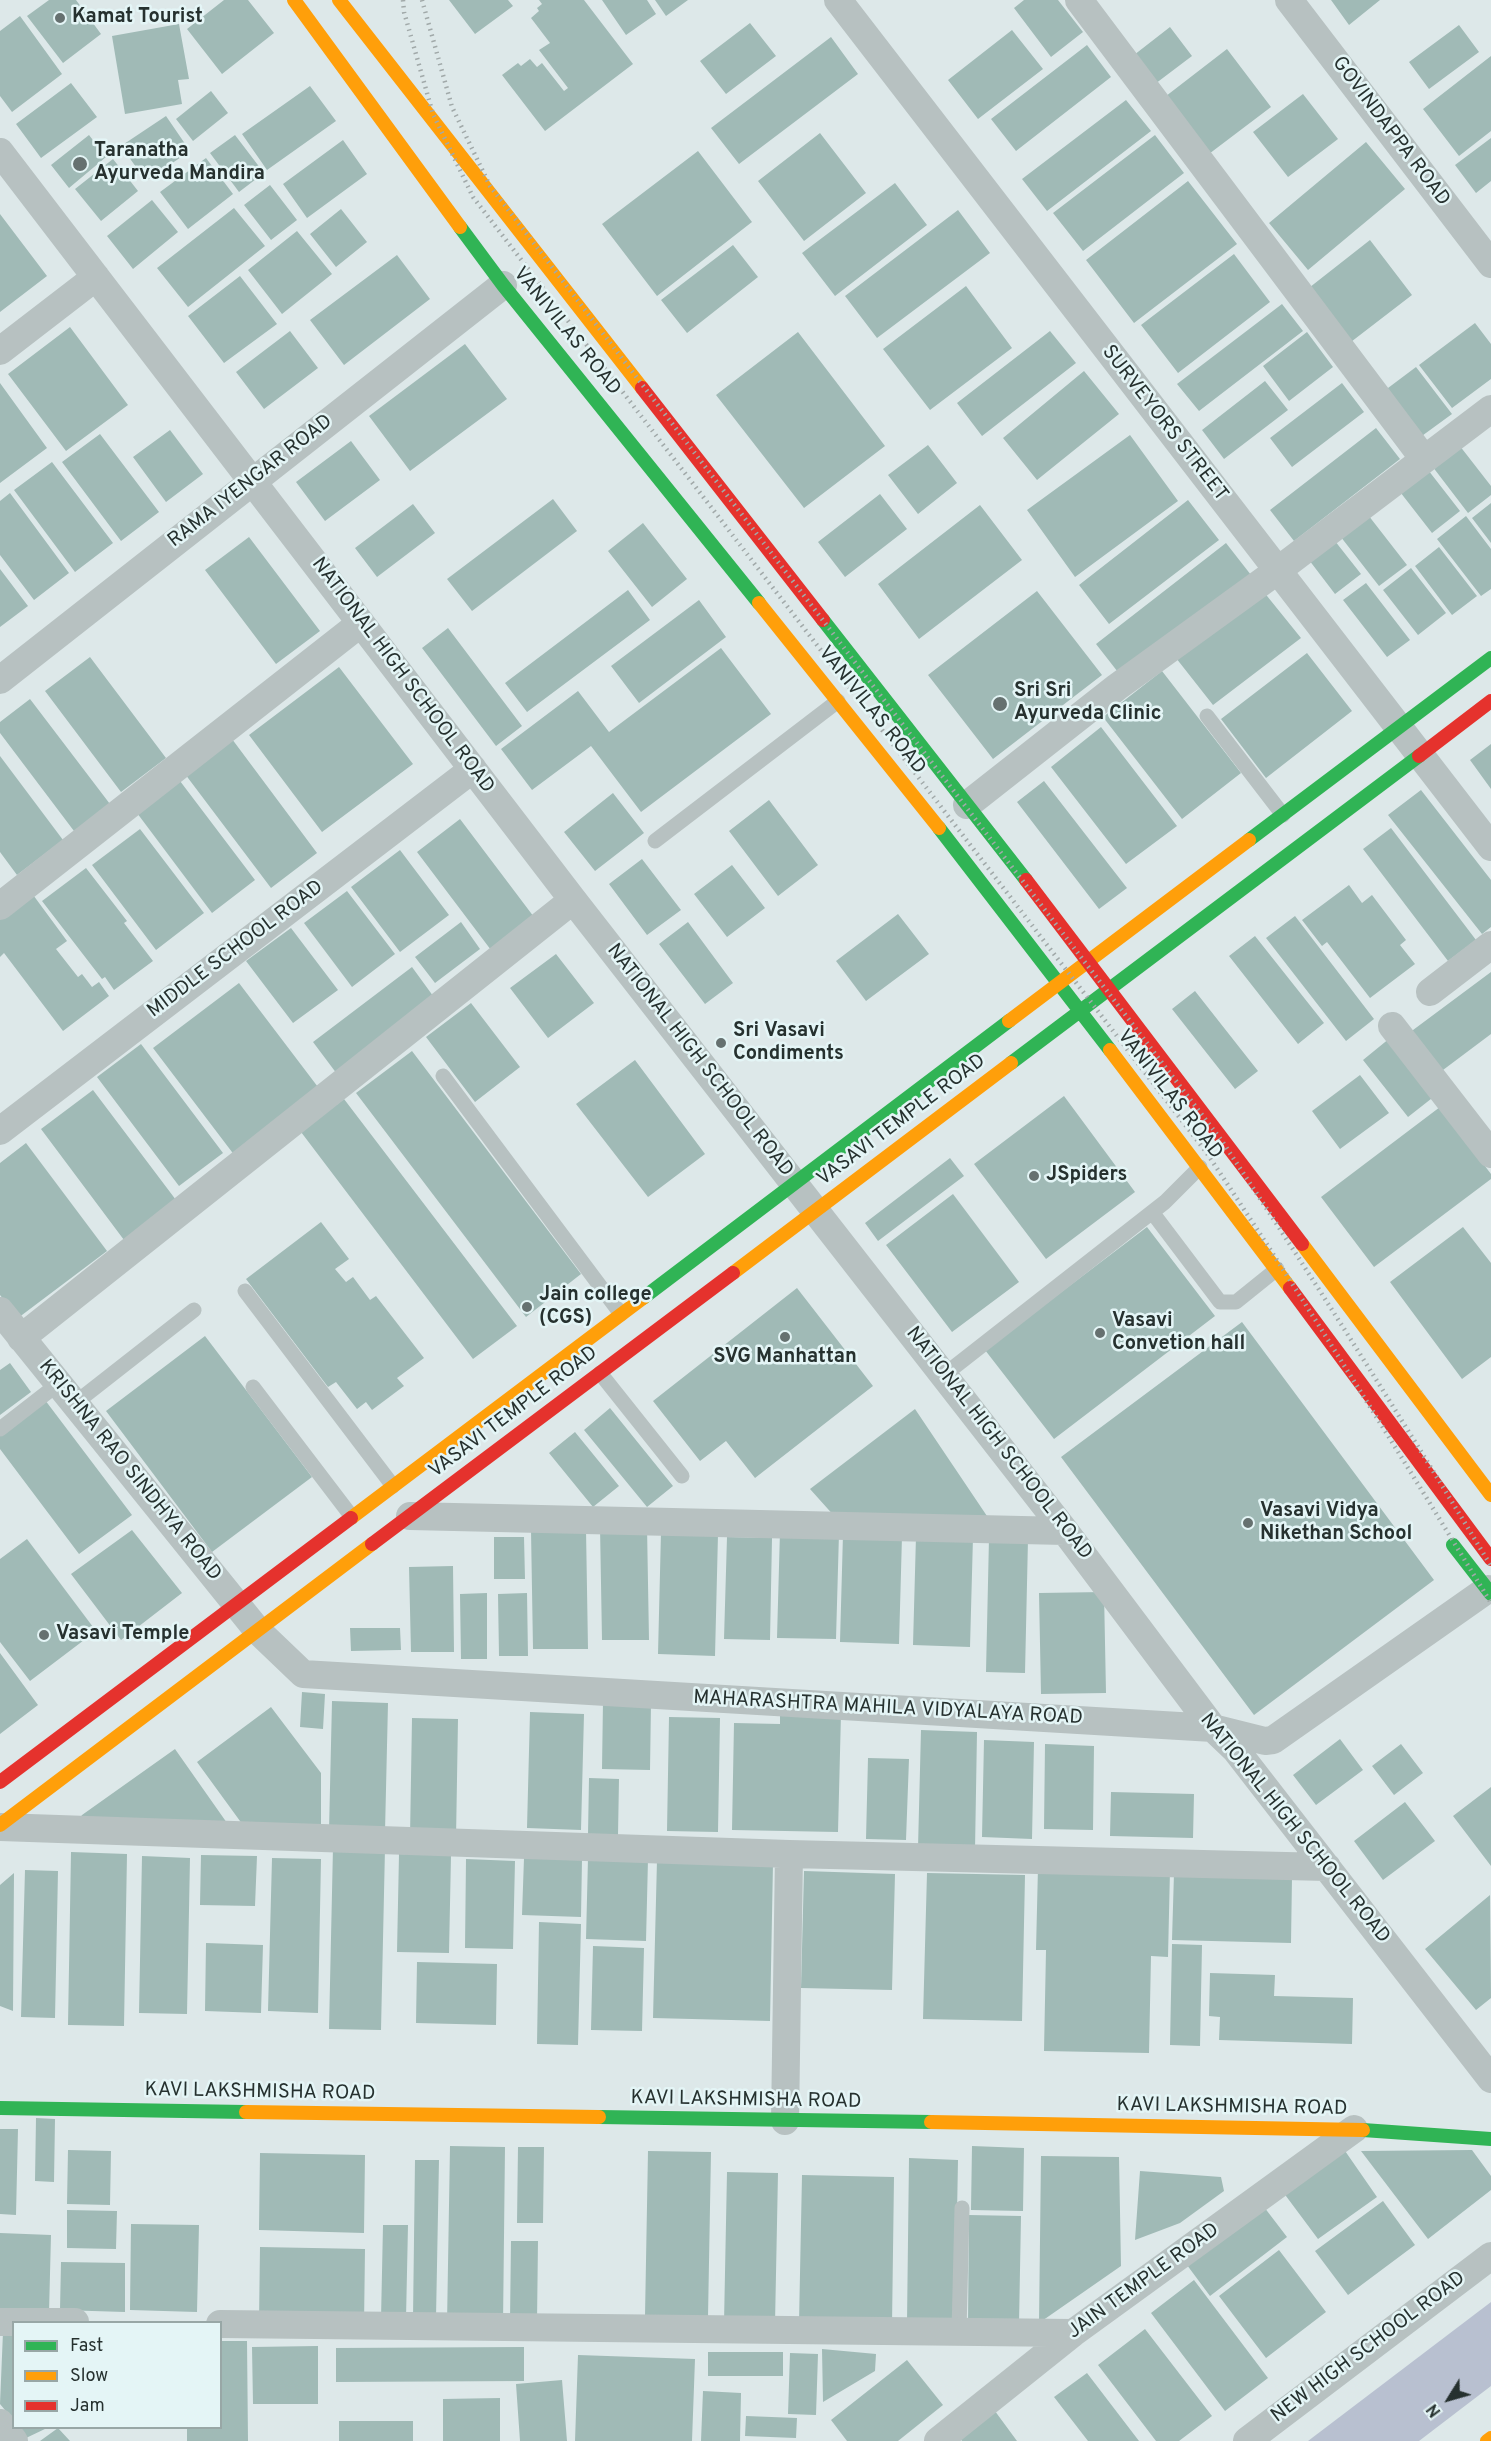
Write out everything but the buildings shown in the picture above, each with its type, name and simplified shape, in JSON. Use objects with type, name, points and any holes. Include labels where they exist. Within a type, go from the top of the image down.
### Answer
[{"type":"main road","name":"VANIVILAS ROAD","points":[[294,0],[503,285],[941,830],[1200,1167],[1491,1559]]},
{"type":"main road","name":"VANIVILAS ROAD","points":[[339,0],[1089,961],[1491,1495]]},
{"type":"main road","points":[[366,35],[369,12]]},
{"type":"main road","name":"VASAVI TEMPLE ROAD","points":[[0,1826],[410,1516],[559,1383],[621,1314],[1491,658]]},
{"type":"main road","name":"VASAVI TEMPLE ROAD","points":[[0,1782],[393,1486],[559,1383],[600,1373],[1491,701]]},
{"type":"main road","points":[[1430,1415],[1466,1441]]},
{"type":"main road","points":[[1411,1451],[1424,1490]]},
{"type":"main road","points":[[1445,1533],[1489,1592]]},
{"type":"main road","name":"KAVI LAKSHMISHA ROAD","points":[[0,2108],[1354,2129],[1491,2139]]},
{"type":"main road","points":[[1487,2441],[1491,2438]]},
{"type":"street","name":"SURVEYORS STREET","points":[[838,0],[1491,847]]},
{"type":"street","points":[[1079,0],[1424,459]]},
{"type":"street","name":"GOVINDAPPA ROAD","points":[[1289,0],[1491,264]]},
{"type":"street","name":"NATIONAL HIGH SCHOOL ROAD","points":[[0,152],[573,900],[1065,1531],[1212,1728],[1235,1749],[1491,2079]]},
{"type":"street","points":[[0,351],[96,277]]},
{"type":"street","name":"RAMA IYENGAR ROAD","points":[[0,680],[503,285]]},
{"type":"street","points":[[967,805],[1117,687],[1277,571],[1491,409]]},
{"type":"street","points":[[0,906],[361,623]]},
{"type":"street","name":"MIDDLE SCHOOL ROAD","points":[[0,1131],[473,769]]},
{"type":"street","points":[[21,1338],[573,900]]},
{"type":"street","points":[[1430,992],[1491,945]]},
{"type":"street","points":[[1392,1026],[1491,1155]]},
{"type":"street","name":"KRISHNA RAO SINDHYA ROAD","points":[[0,1311],[258,1631]]},
{"type":"street","points":[[410,1516],[1065,1531]]},
{"type":"street","name":"MAHARASHTRA MAHILA VIDYALAYA ROAD","points":[[258,1631],[298,1670],[311,1675],[1212,1728],[1265,1741],[1273,1740],[1489,1592]]},
{"type":"street","points":[[0,1826],[789,1854],[1327,1867]]},
{"type":"street","points":[[785,2121],[789,1854]]},
{"type":"street","name":"JAIN TEMPLE ROAD","points":[[938,2441],[1073,2333],[1354,2129]]},
{"type":"street","name":"NEW HIGH SCHOOL ROAD","points":[[1247,2441],[1491,2256]]},
{"type":"street","points":[[222,2324],[1073,2333]]},
{"type":"street","points":[[0,2423],[14,2441]]},
{"type":"lane","points":[[655,841],[838,701]]},
{"type":"lane","points":[[1207,716],[1283,815]]},
{"type":"lane","points":[[443,1076],[621,1314]]},
{"type":"lane","points":[[944,1375],[1152,1212],[1200,1167]]},
{"type":"lane","points":[[1152,1212],[1220,1302],[1236,1302],[1277,1269]]},
{"type":"lane","points":[[245,1291],[393,1486]]},
{"type":"lane","points":[[0,1429],[66,1394],[194,1310]]},
{"type":"lane","points":[[600,1373],[682,1476]]},
{"type":"lane","points":[[253,1387],[352,1517]]},
{"type":"lane","points":[[959,2332],[962,2208]]},
{"type":"shaded area","points":[[1491,2302],[1491,2386],[1419,2441],[1308,2441]]},
{"type":"railway","points":[[403,0],[404,12],[433,114],[473,197],[1206,1152],[1315,1320],[1491,1603]]},
{"type":"railway","points":[[422,0],[452,107],[490,186],[1222,1141],[1359,1352],[1491,1566]]},
{"type":"traffic: fast","points":[[460,227],[503,285],[759,603]]},
{"type":"traffic: fast","points":[[823,620],[1026,880]]},
{"type":"traffic: fast","points":[[1249,840],[1491,658]]},
{"type":"traffic: fast","points":[[1011,1063],[1419,756]]},
{"type":"traffic: fast","points":[[939,828],[1110,1050]]},
{"type":"traffic: fast","points":[[643,1298],[1009,1021]]},
{"type":"traffic: fast","points":[[1453,1545],[1491,1594]]},
{"type":"traffic: fast","points":[[0,2108],[246,2112]]},
{"type":"traffic: fast","points":[[599,2117],[931,2122]]},
{"type":"traffic: fast","points":[[1363,2130],[1491,2139]]},
{"type":"traffic: slow","points":[[294,0],[460,227]]},
{"type":"traffic: slow","points":[[339,0],[642,388]]},
{"type":"traffic: slow","points":[[759,603],[939,828]]},
{"type":"traffic: slow","points":[[1009,1021],[1249,840]]},
{"type":"traffic: slow","points":[[1110,1050],[1290,1288]]},
{"type":"traffic: slow","points":[[733,1273],[1011,1063]]},
{"type":"traffic: slow","points":[[1302,1244],[1491,1495]]},
{"type":"traffic: slow","points":[[351,1518],[643,1298]]},
{"type":"traffic: slow","points":[[0,1825],[372,1544]]},
{"type":"traffic: slow","points":[[246,2112],[599,2117]]},
{"type":"traffic: slow","points":[[931,2122],[1363,2130]]},
{"type":"traffic: slow","points":[[1487,2441],[1491,2438]]},
{"type":"traffic: jam","points":[[642,388],[823,620]]},
{"type":"traffic: jam","points":[[1419,756],[1491,701]]},
{"type":"traffic: jam","points":[[1026,880],[1302,1244]]},
{"type":"traffic: jam","points":[[372,1544],[733,1273]]},
{"type":"traffic: jam","points":[[1290,1288],[1491,1559]]},
{"type":"traffic: jam","points":[[0,1782],[351,1518]]},
{"type":"place","name":"Kamat Tourist","points":[[60,18]]},
{"type":"place","name":"Taranatha Ayurveda Mandira","points":[[80,164]]},
{"type":"place","name":"Sri Sri Ayurveda Clinic","points":[[1000,704]]},
{"type":"place","name":"Sri Vasavi Condiments","points":[[721,1043]]},
{"type":"place","name":"JSpiders","points":[[1034,1176]]},
{"type":"place","name":"Jain college (CGS)","points":[[527,1307]]},
{"type":"place","name":"Vasavi Convetion hall","points":[[1100,1333]]},
{"type":"place","name":"SVG Manhattan","points":[[785,1337]]},
{"type":"place","name":"Vasavi Vidya Nikethan School","points":[[1248,1523]]},
{"type":"place","name":"Vasavi Temple","points":[[44,1635]]}]
